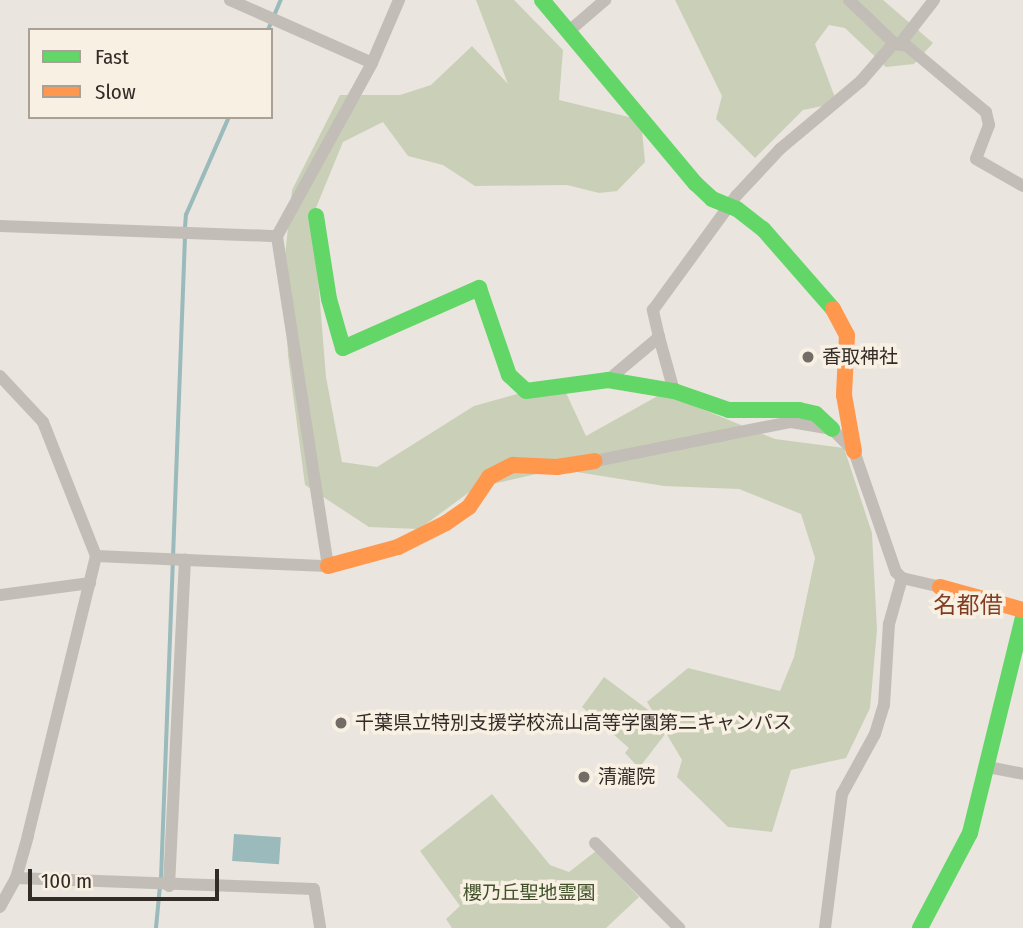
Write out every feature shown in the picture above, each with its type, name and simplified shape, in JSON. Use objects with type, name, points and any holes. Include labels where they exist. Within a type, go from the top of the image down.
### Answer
[{"type":"street","points":[[230,0],[372,63]]},
{"type":"street","points":[[328,566],[277,236],[372,63],[400,0]]},
{"type":"street","points":[[542,0],[695,183],[763,229],[842,320],[847,335],[844,395],[854,451],[902,578],[889,624],[884,705],[874,734],[842,794],[825,928]]},
{"type":"street","points":[[569,31],[605,0]]},
{"type":"street","points":[[849,0],[897,44],[986,112],[989,125],[976,159],[1023,186]]},
{"type":"street","points":[[674,391],[653,310],[729,208],[780,149],[832,107],[897,44],[934,0]]},
{"type":"street","points":[[316,216],[329,299],[343,348],[479,288],[497,349],[518,386],[532,392],[608,380],[674,391],[729,410],[799,410],[816,414],[854,451]]},
{"type":"street","points":[[0,226],[277,236]]},
{"type":"street","points":[[608,380],[659,337]]},
{"type":"street","points":[[0,376],[43,422],[96,556],[16,878],[0,906]]},
{"type":"street","points":[[96,556],[328,566],[398,547],[446,523],[469,507],[489,477],[513,464],[557,467],[791,422],[832,429]]},
{"type":"street","points":[[166,886],[182,559]]},
{"type":"street","points":[[902,578],[1023,610]]},
{"type":"street","points":[[0,595],[90,583]]},
{"type":"street","points":[[920,928],[970,833],[1023,618]]},
{"type":"street","points":[[988,767],[1023,774]]},
{"type":"street","points":[[595,843],[679,928]]},
{"type":"street","points":[[16,878],[166,886],[314,889],[320,928]]},
{"type":"green space","points":[[476,0],[514,0],[563,50],[559,100],[641,120],[645,162],[617,191],[599,193],[567,185],[475,186],[443,165],[408,156],[383,122],[343,142],[313,215],[326,377],[342,462],[377,467],[474,406],[561,382],[586,436],[663,393],[775,439],[844,448],[872,533],[877,630],[870,708],[846,758],[791,770],[772,832],[728,827],[677,777],[682,760],[666,733],[639,768],[625,753],[629,748],[582,707],[604,677],[655,715],[647,702],[688,668],[780,691],[794,657],[815,558],[801,514],[739,489],[664,486],[558,469],[475,488],[419,529],[369,527],[305,485],[288,356],[284,265],[292,190],[340,95],[400,95],[431,85],[472,46],[508,84]]},
{"type":"green space","points":[[675,0],[883,0],[933,43],[914,64],[886,67],[845,28],[829,25],[815,44],[837,103],[803,110],[755,158],[716,119],[722,96]]},
{"type":"green space","name":"櫻乃丘聖地霊園","points":[[492,794],[550,865],[569,872],[596,851],[639,897],[606,928],[452,928],[446,919],[460,906],[420,851]]},
{"type":"water","points":[[234,834],[281,837],[279,864],[232,861]]},
{"type":"waterway","points":[[269,28],[281,0]]},
{"type":"waterway","points":[[185,228],[186,215],[228,119]]},
{"type":"waterway","points":[[161,879],[185,236]]},
{"type":"waterway","points":[[156,928],[160,886]]},
{"type":"traffic: fast","points":[[542,0],[695,183],[712,199],[737,209],[763,229],[833,309]]},
{"type":"traffic: fast","points":[[316,216],[329,299],[343,348],[479,288],[509,375],[526,391],[608,380],[674,391],[729,410],[799,410],[816,414],[832,429]]},
{"type":"traffic: fast","points":[[920,928],[970,833],[1023,618]]},
{"type":"traffic: slow","points":[[833,309],[847,335],[844,395],[854,451]]},
{"type":"traffic: slow","points":[[328,566],[398,547],[446,523],[469,507],[489,477],[513,465],[557,467],[595,461]]},
{"type":"traffic: slow","points":[[940,587],[1023,610]]},
{"type":"place","name":"香取神社","points":[[808,357]]},
{"type":"place","name":"千葉県立特別支援学校流山高等学園第二キャンパス","points":[[341,723]]},
{"type":"place","name":"清瀧院","points":[[584,777]]},
{"type":"district","name":"名都借","points":[[968,605]]}]
